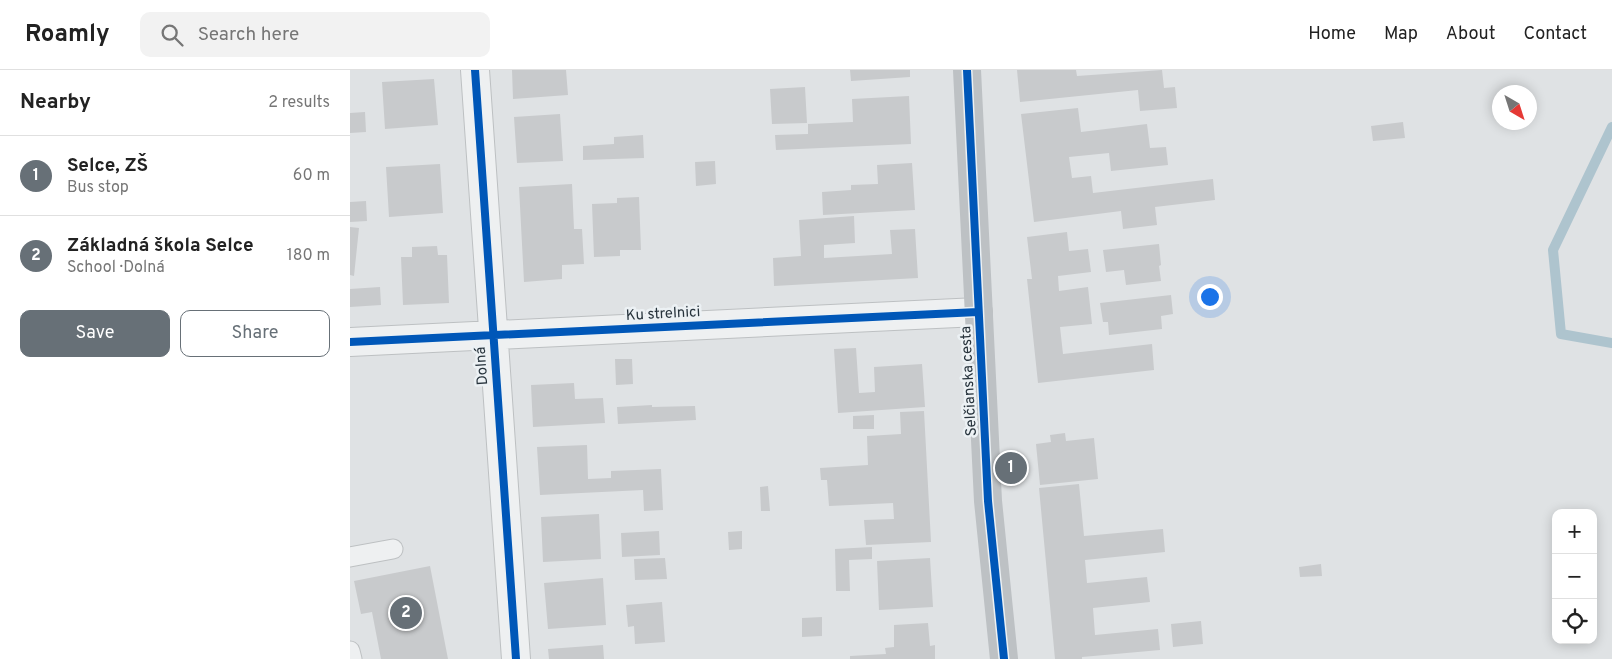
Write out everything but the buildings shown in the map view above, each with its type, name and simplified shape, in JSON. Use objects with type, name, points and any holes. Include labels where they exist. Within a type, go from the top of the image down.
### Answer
[{"type":"street","name":"Dolná","points":[[475,70],[516,659]]},
{"type":"street","name":"Selčianska cesta","points":[[967,70],[988,501],[1004,659]]},
{"type":"street","name":"Ku strelnici","points":[[350,342],[978,312]]},
{"type":"lane","points":[[350,557],[393,549]]},
{"type":"lane","points":[[350,651],[352,659]]},
{"type":"waterway","points":[[1612,127],[1553,250],[1561,334],[1612,343]]},
{"type":"cycle path","points":[[475,70],[516,659]]},
{"type":"cycle path","points":[[967,70],[988,501],[1004,659]]},
{"type":"cycle path","points":[[350,342],[978,312]]},
{"type":"place","name":"Selce, ZŠ","points":[[1011,468]]},
{"type":"place","name":"Základná škola Selce","points":[[406,613]]}]
